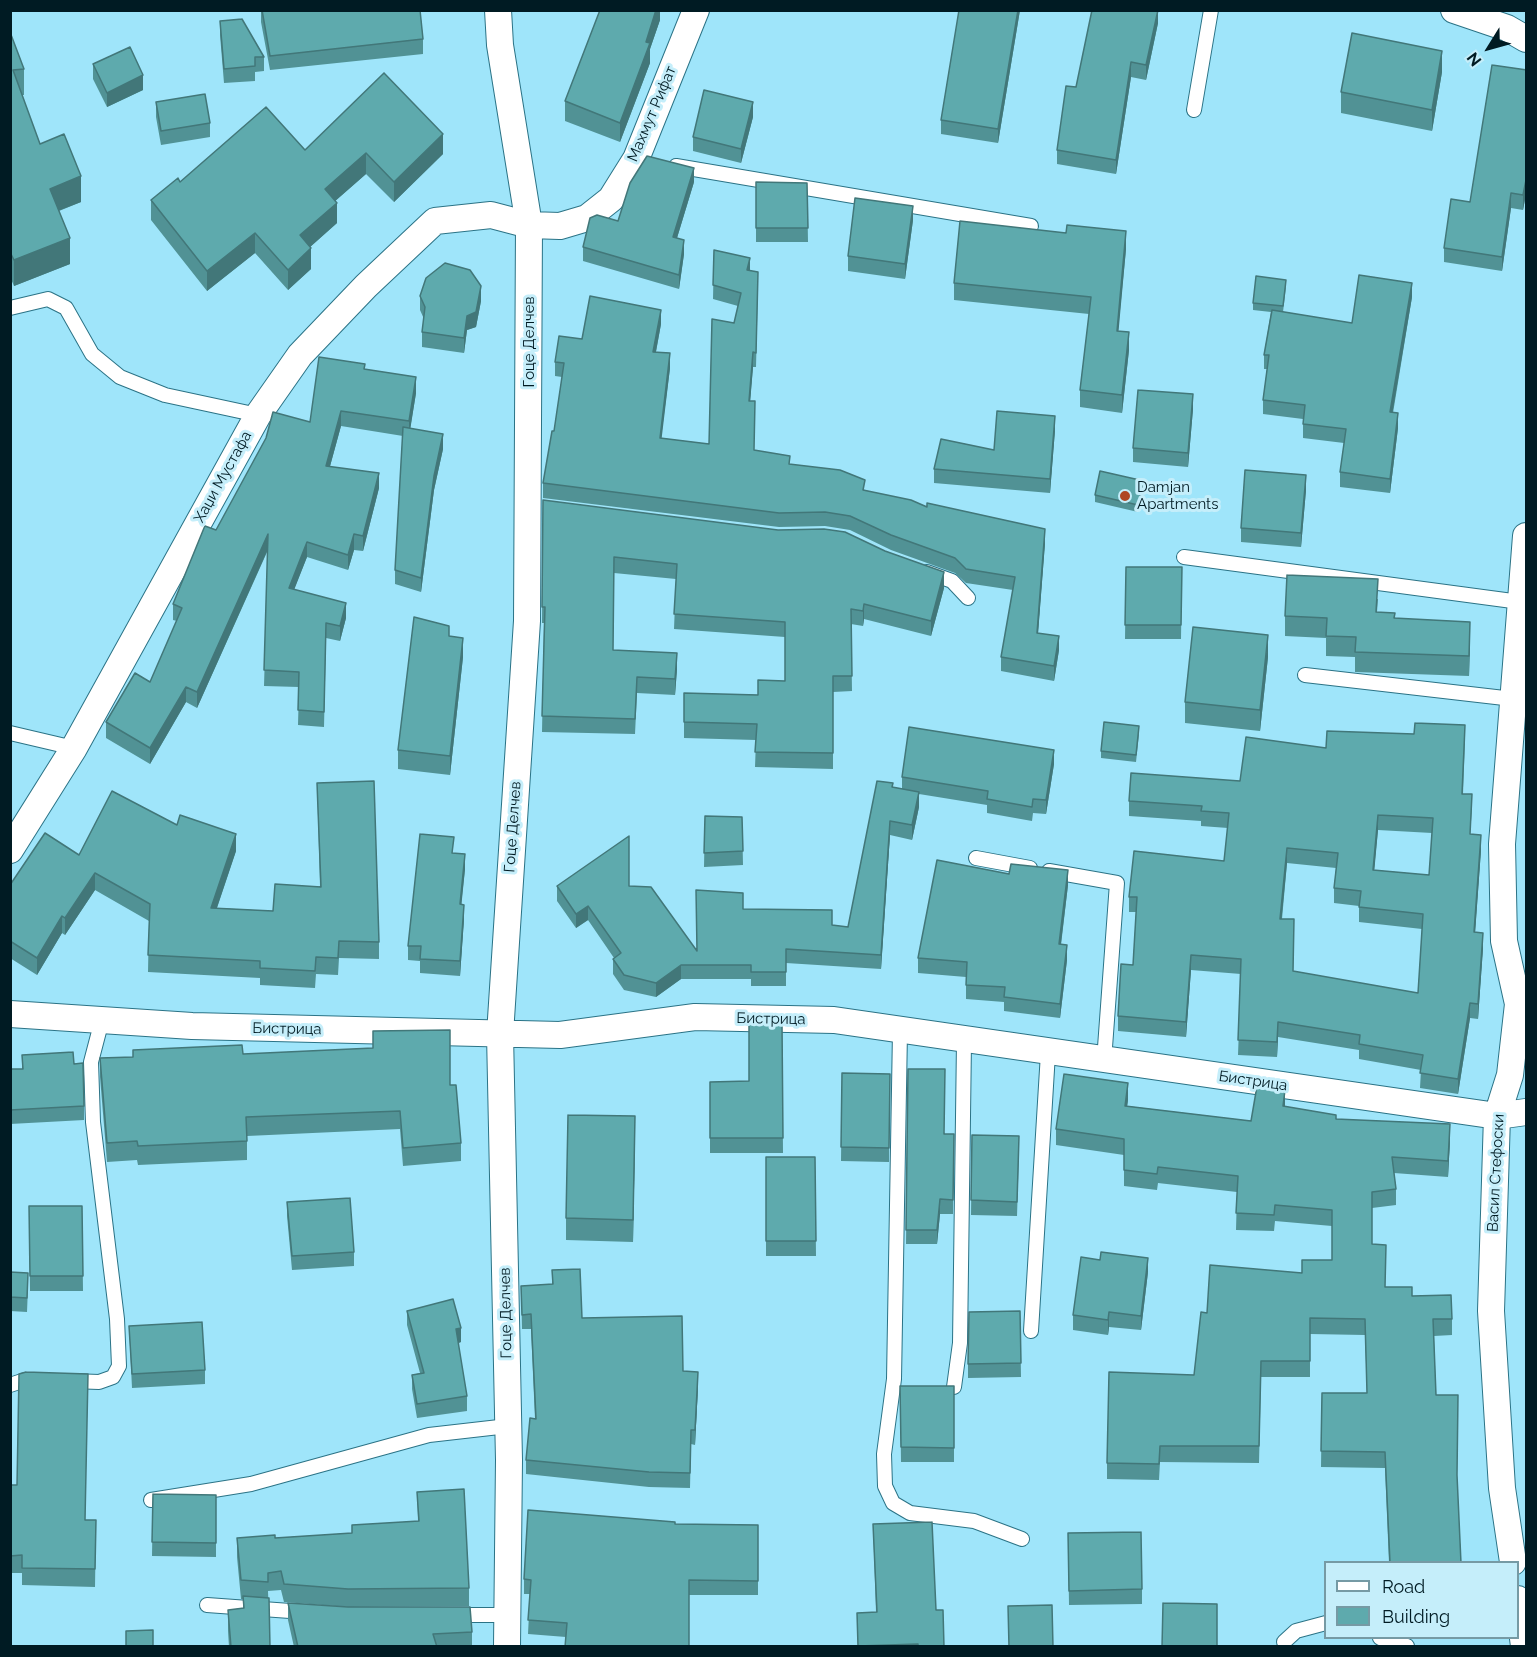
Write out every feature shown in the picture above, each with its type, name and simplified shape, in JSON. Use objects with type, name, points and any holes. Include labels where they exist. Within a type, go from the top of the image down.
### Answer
[{"type":"street","name":"Гоце Делчев","points":[[498,10],[500,45],[528,225],[534,506],[500,1034],[508,1426],[507,1647]]},
{"type":"street","name":"Махмут Рифат","points":[[528,225],[560,226],[587,218],[611,199],[647,161],[696,10]]},
{"type":"street","points":[[1454,10],[1517,34]]},
{"type":"street","name":"Хаџи Мустафа","points":[[10,850],[74,748],[258,415],[300,355],[366,286],[435,222],[491,215],[528,225]]},
{"type":"street","name":"Васил Стефоски","points":[[1512,1561],[1502,1488],[1491,1311],[1497,1116],[1510,1075],[1518,1004],[1504,940],[1502,844],[1527,536]]},
{"type":"street","name":"Бистрица","points":[[10,1014],[192,1026],[560,1035],[695,1017],[834,1020],[964,1041],[1497,1116],[1527,1112]]},
{"type":"street","points":[[1519,1607],[1524,1647]]},
{"type":"lane","points":[[1194,110],[1211,10]]},
{"type":"lane","points":[[647,161],[1030,226]]},
{"type":"lane","points":[[10,308],[48,299],[66,308],[92,354],[120,377],[165,395],[258,415]]},
{"type":"lane","points":[[1184,557],[1520,602]]},
{"type":"lane","points":[[918,569],[952,580],[968,598]]},
{"type":"lane","points":[[1305,675],[1513,699]]},
{"type":"lane","points":[[10,733],[74,748]]},
{"type":"lane","points":[[976,858],[1117,883],[1104,1060]]},
{"type":"lane","points":[[10,1385],[25,1380],[99,1382],[113,1377],[119,1366],[117,1319],[93,1122],[91,1062],[102,1020]]},
{"type":"lane","points":[[900,1031],[894,1379],[884,1454],[885,1486],[893,1503],[910,1513],[974,1521],[1022,1539]]},
{"type":"lane","points":[[954,1387],[960,1343],[964,1041]]},
{"type":"lane","points":[[1031,1331],[1048,1053]]},
{"type":"lane","points":[[151,1500],[251,1484],[429,1435],[508,1426]]},
{"type":"lane","points":[[207,1605],[324,1614]]},
{"type":"lane","points":[[439,1616],[507,1616]]},
{"type":"lane","points":[[1284,1642],[1296,1631],[1324,1624]]},
{"type":"lane","points":[[1383,1639],[1407,1647]]},
{"type":"building","points":[[262,10],[420,10],[423,39],[270,56]]},
{"type":"building","points":[[600,10],[656,10],[646,42],[650,43],[620,123],[565,101]]},
{"type":"building","points":[[959,10],[1018,10],[998,129],[941,120]]},
{"type":"building","points":[[1092,10],[1158,10],[1146,65],[1131,62],[1116,160],[1057,150],[1066,86],[1076,87]]},
{"type":"building","points":[[242,19],[264,57],[255,57],[255,66],[224,69],[220,21]]},
{"type":"building","points":[[10,32],[24,69],[13,70],[40,144],[64,134],[81,176],[50,189],[70,238],[14,260],[10,252]]},
{"type":"building","points":[[1352,33],[1442,51],[1432,110],[1341,92]]},
{"type":"building","points":[[130,47],[143,75],[107,93],[93,64]]},
{"type":"building","points":[[1492,65],[1527,70],[1527,175],[1523,195],[1511,193],[1502,257],[1444,248],[1451,199],[1470,202]]},
{"type":"building","points":[[384,73],[443,134],[394,182],[366,153],[325,189],[337,203],[300,235],[311,248],[288,270],[255,233],[207,271],[151,200],[178,178],[180,182],[266,107],[305,150]]},
{"type":"building","points":[[704,90],[753,102],[741,149],[693,137]]},
{"type":"building","points":[[205,94],[210,123],[161,131],[156,102]]},
{"type":"building","points":[[647,156],[694,168],[673,237],[684,240],[679,275],[583,247],[590,218],[597,215],[618,221],[630,183]]},
{"type":"building","points":[[756,182],[807,183],[808,228],[756,228]]},
{"type":"building","points":[[855,198],[913,206],[905,264],[848,256]]},
{"type":"building","points":[[960,221],[1066,233],[1067,225],[1126,231],[1117,331],[1129,332],[1122,395],[1080,390],[1091,297],[954,283]]},
{"type":"building","points":[[714,250],[750,258],[747,270],[758,272],[756,353],[753,352],[749,401],[755,401],[754,450],[790,456],[789,464],[840,470],[865,480],[863,490],[911,500],[927,507],[927,503],[1045,529],[1037,633],[1059,636],[1054,666],[1001,657],[1015,577],[966,569],[955,558],[891,535],[850,516],[825,512],[779,513],[543,483],[552,431],[554,431],[564,363],[555,362],[559,336],[582,339],[590,296],[661,310],[653,352],[670,353],[660,438],[709,444],[712,319],[734,323],[741,293],[713,285]]},
{"type":"building","points":[[445,263],[470,270],[481,286],[476,312],[467,316],[464,338],[422,332],[425,307],[420,296],[426,278]]},
{"type":"building","points":[[1359,275],[1412,283],[1390,412],[1398,413],[1390,479],[1340,472],[1346,429],[1303,424],[1305,405],[1263,400],[1269,355],[1264,355],[1272,310],[1352,323]]},
{"type":"building","points":[[1256,276],[1286,280],[1283,306],[1253,303]]},
{"type":"building","points":[[319,357],[365,364],[364,369],[416,377],[409,421],[341,411],[326,466],[379,473],[363,536],[354,534],[348,555],[307,542],[289,588],[346,603],[340,626],[326,623],[324,712],[298,710],[299,672],[264,670],[268,534],[197,692],[186,687],[150,748],[106,722],[135,673],[150,682],[182,608],[173,604],[204,528],[205,526],[216,530],[266,438],[273,412],[310,422]]},
{"type":"building","points":[[1138,390],[1193,394],[1188,453],[1133,448]]},
{"type":"building","points":[[997,411],[1055,416],[1050,479],[934,469],[941,439],[994,450]]},
{"type":"building","points":[[403,427],[443,434],[434,476],[421,578],[395,570]]},
{"type":"building","points":[[1245,470],[1306,475],[1301,533],[1241,528]]},
{"type":"building","points":[[1100,471],[1144,481],[1138,505],[1095,495]]},
{"type":"building","points":[[543,500],[778,530],[824,529],[845,532],[885,551],[944,572],[931,621],[864,604],[863,611],[851,609],[852,676],[833,676],[833,753],[755,752],[757,724],[684,722],[684,693],[758,695],[758,680],[785,681],[785,622],[674,614],[677,564],[614,557],[613,650],[677,653],[675,679],[637,677],[635,719],[542,716],[545,607],[542,607]]},
{"type":"building","points":[[1126,567],[1182,567],[1181,625],[1125,625]]},
{"type":"building","points":[[1287,575],[1378,579],[1376,612],[1395,613],[1394,618],[1470,622],[1469,656],[1355,652],[1356,637],[1326,636],[1327,618],[1285,616]]},
{"type":"building","points":[[414,617],[449,626],[449,636],[463,638],[450,756],[398,750]]},
{"type":"building","points":[[1193,627],[1268,635],[1260,710],[1185,702]]},
{"type":"building","points":[[1104,722],[1139,726],[1136,755],[1101,751]]},
{"type":"building","points":[[1415,723],[1465,725],[1462,794],[1472,794],[1470,834],[1481,835],[1474,932],[1483,933],[1478,1004],[1470,1003],[1458,1079],[1420,1073],[1423,1055],[1359,1044],[1360,1035],[1278,1022],[1277,1042],[1238,1040],[1241,959],[1191,955],[1186,1022],[1118,1016],[1121,964],[1133,965],[1137,897],[1129,897],[1134,851],[1224,861],[1229,813],[1201,811],[1202,806],[1129,801],[1131,773],[1240,781],[1246,737],[1326,748],[1327,731],[1414,734]],"holes":[[[1378,815],[1433,818],[1429,875],[1373,870]],[[1287,848],[1338,853],[1334,888],[1361,891],[1359,907],[1423,914],[1418,993],[1293,971],[1294,919],[1280,919]]]},
{"type":"building","points":[[909,727],[1054,750],[1046,800],[1033,799],[1032,807],[987,799],[988,791],[902,777]]},
{"type":"building","points":[[374,781],[379,942],[339,941],[338,958],[316,957],[315,971],[260,968],[260,961],[148,955],[150,904],[95,873],[65,918],[62,916],[37,958],[10,941],[10,885],[45,833],[79,855],[112,791],[177,825],[180,815],[236,834],[211,908],[273,911],[275,884],[321,887],[317,783]]},
{"type":"building","points":[[877,781],[893,783],[892,787],[919,792],[912,825],[890,821],[881,955],[786,949],[786,972],[751,972],[751,965],[681,965],[656,983],[624,975],[613,959],[621,953],[588,906],[576,914],[557,886],[629,836],[629,886],[651,887],[697,951],[696,890],[743,893],[743,909],[832,910],[832,925],[848,927]]},
{"type":"building","points":[[705,816],[742,817],[743,851],[704,853]]},
{"type":"building","points":[[420,834],[454,837],[452,853],[465,854],[460,904],[464,905],[460,961],[420,959],[421,946],[408,946]]},
{"type":"building","points":[[937,860],[1009,874],[1011,864],[1068,870],[1059,944],[1067,945],[1060,1004],[1004,997],[1005,987],[966,985],[967,962],[918,958]]},
{"type":"building","points":[[749,1024],[782,1024],[783,1138],[710,1138],[710,1082],[749,1081]]},
{"type":"building","points":[[450,1030],[450,1085],[456,1085],[461,1143],[403,1148],[400,1111],[246,1117],[247,1141],[138,1146],[137,1141],[107,1143],[100,1058],[133,1057],[133,1050],[242,1045],[243,1054],[373,1048],[373,1031]]},
{"type":"building","points":[[73,1052],[74,1064],[83,1063],[84,1106],[10,1110],[10,1069],[23,1069],[22,1055]]},
{"type":"building","points":[[908,1069],[945,1069],[944,1134],[954,1134],[953,1200],[940,1199],[937,1230],[906,1230]]},
{"type":"building","points":[[842,1073],[890,1074],[889,1148],[841,1147]]},
{"type":"building","points":[[1064,1074],[1128,1083],[1125,1106],[1251,1121],[1257,1086],[1285,1090],[1283,1106],[1336,1115],[1336,1119],[1450,1124],[1448,1161],[1392,1157],[1396,1189],[1372,1192],[1372,1244],[1386,1245],[1385,1287],[1412,1287],[1412,1296],[1451,1295],[1452,1319],[1433,1319],[1436,1395],[1458,1395],[1457,1475],[1461,1561],[1390,1561],[1385,1452],[1321,1451],[1322,1393],[1367,1393],[1365,1319],[1310,1318],[1310,1361],[1261,1361],[1259,1446],[1160,1446],[1159,1464],[1107,1463],[1109,1372],[1194,1375],[1201,1312],[1207,1313],[1210,1265],[1302,1273],[1302,1260],[1332,1260],[1332,1210],[1275,1205],[1274,1215],[1236,1213],[1238,1176],[1158,1167],[1157,1174],[1124,1170],[1124,1139],[1056,1129]]},
{"type":"building","points":[[568,1115],[635,1116],[633,1220],[566,1218]]},
{"type":"building","points":[[972,1135],[1019,1136],[1017,1202],[971,1200]]},
{"type":"building","points":[[766,1157],[815,1157],[816,1241],[766,1241]]},
{"type":"building","points":[[350,1198],[354,1252],[292,1256],[287,1202]]},
{"type":"building","points":[[29,1206],[82,1206],[83,1276],[30,1276]]},
{"type":"building","points":[[1101,1252],[1148,1258],[1141,1316],[1109,1312],[1108,1320],[1073,1315],[1081,1257],[1100,1260]]},
{"type":"building","points":[[580,1269],[582,1318],[682,1316],[683,1371],[698,1372],[695,1430],[691,1430],[690,1473],[649,1472],[526,1460],[530,1418],[536,1419],[531,1314],[522,1315],[521,1286],[553,1284],[552,1270]]},
{"type":"building","points":[[10,1272],[28,1273],[27,1298],[10,1297]]},
{"type":"building","points":[[453,1299],[461,1328],[456,1329],[467,1396],[417,1404],[412,1375],[424,1373],[407,1311]]},
{"type":"building","points":[[1020,1311],[1021,1363],[968,1364],[969,1312]]},
{"type":"building","points":[[202,1322],[205,1370],[132,1374],[129,1326]]},
{"type":"building","points":[[26,1372],[88,1374],[85,1520],[96,1520],[95,1569],[22,1568],[22,1555],[10,1556],[10,1485],[17,1485],[19,1374]]},
{"type":"building","points":[[900,1386],[954,1386],[954,1448],[901,1447]]},
{"type":"building","points":[[464,1489],[469,1588],[348,1589],[284,1584],[281,1571],[268,1573],[268,1582],[241,1580],[237,1538],[352,1533],[352,1525],[419,1521],[417,1492]]},
{"type":"building","points":[[153,1494],[216,1495],[216,1543],[152,1542]]},
{"type":"building","points":[[528,1510],[675,1522],[675,1524],[758,1525],[758,1581],[689,1580],[689,1647],[565,1647],[567,1623],[528,1620],[531,1580],[524,1579]]},
{"type":"building","points":[[932,1522],[936,1610],[943,1610],[944,1647],[918,1647],[918,1644],[858,1646],[857,1613],[877,1612],[873,1524]]},
{"type":"building","points":[[1141,1532],[1142,1589],[1069,1591],[1068,1533]]},
{"type":"building","points":[[243,1596],[269,1598],[270,1647],[231,1647],[228,1610],[244,1608]]},
{"type":"building","points":[[288,1603],[348,1607],[470,1607],[472,1632],[433,1634],[437,1647],[298,1647]]},
{"type":"building","points":[[1163,1603],[1217,1604],[1217,1647],[1162,1647]]},
{"type":"building","points":[[1052,1605],[1053,1647],[1009,1647],[1008,1606]]},
{"type":"building","points":[[153,1630],[153,1647],[126,1647],[126,1631]]},
{"type":"place","name":"Damjan Apartments","points":[[1125,496]]}]
